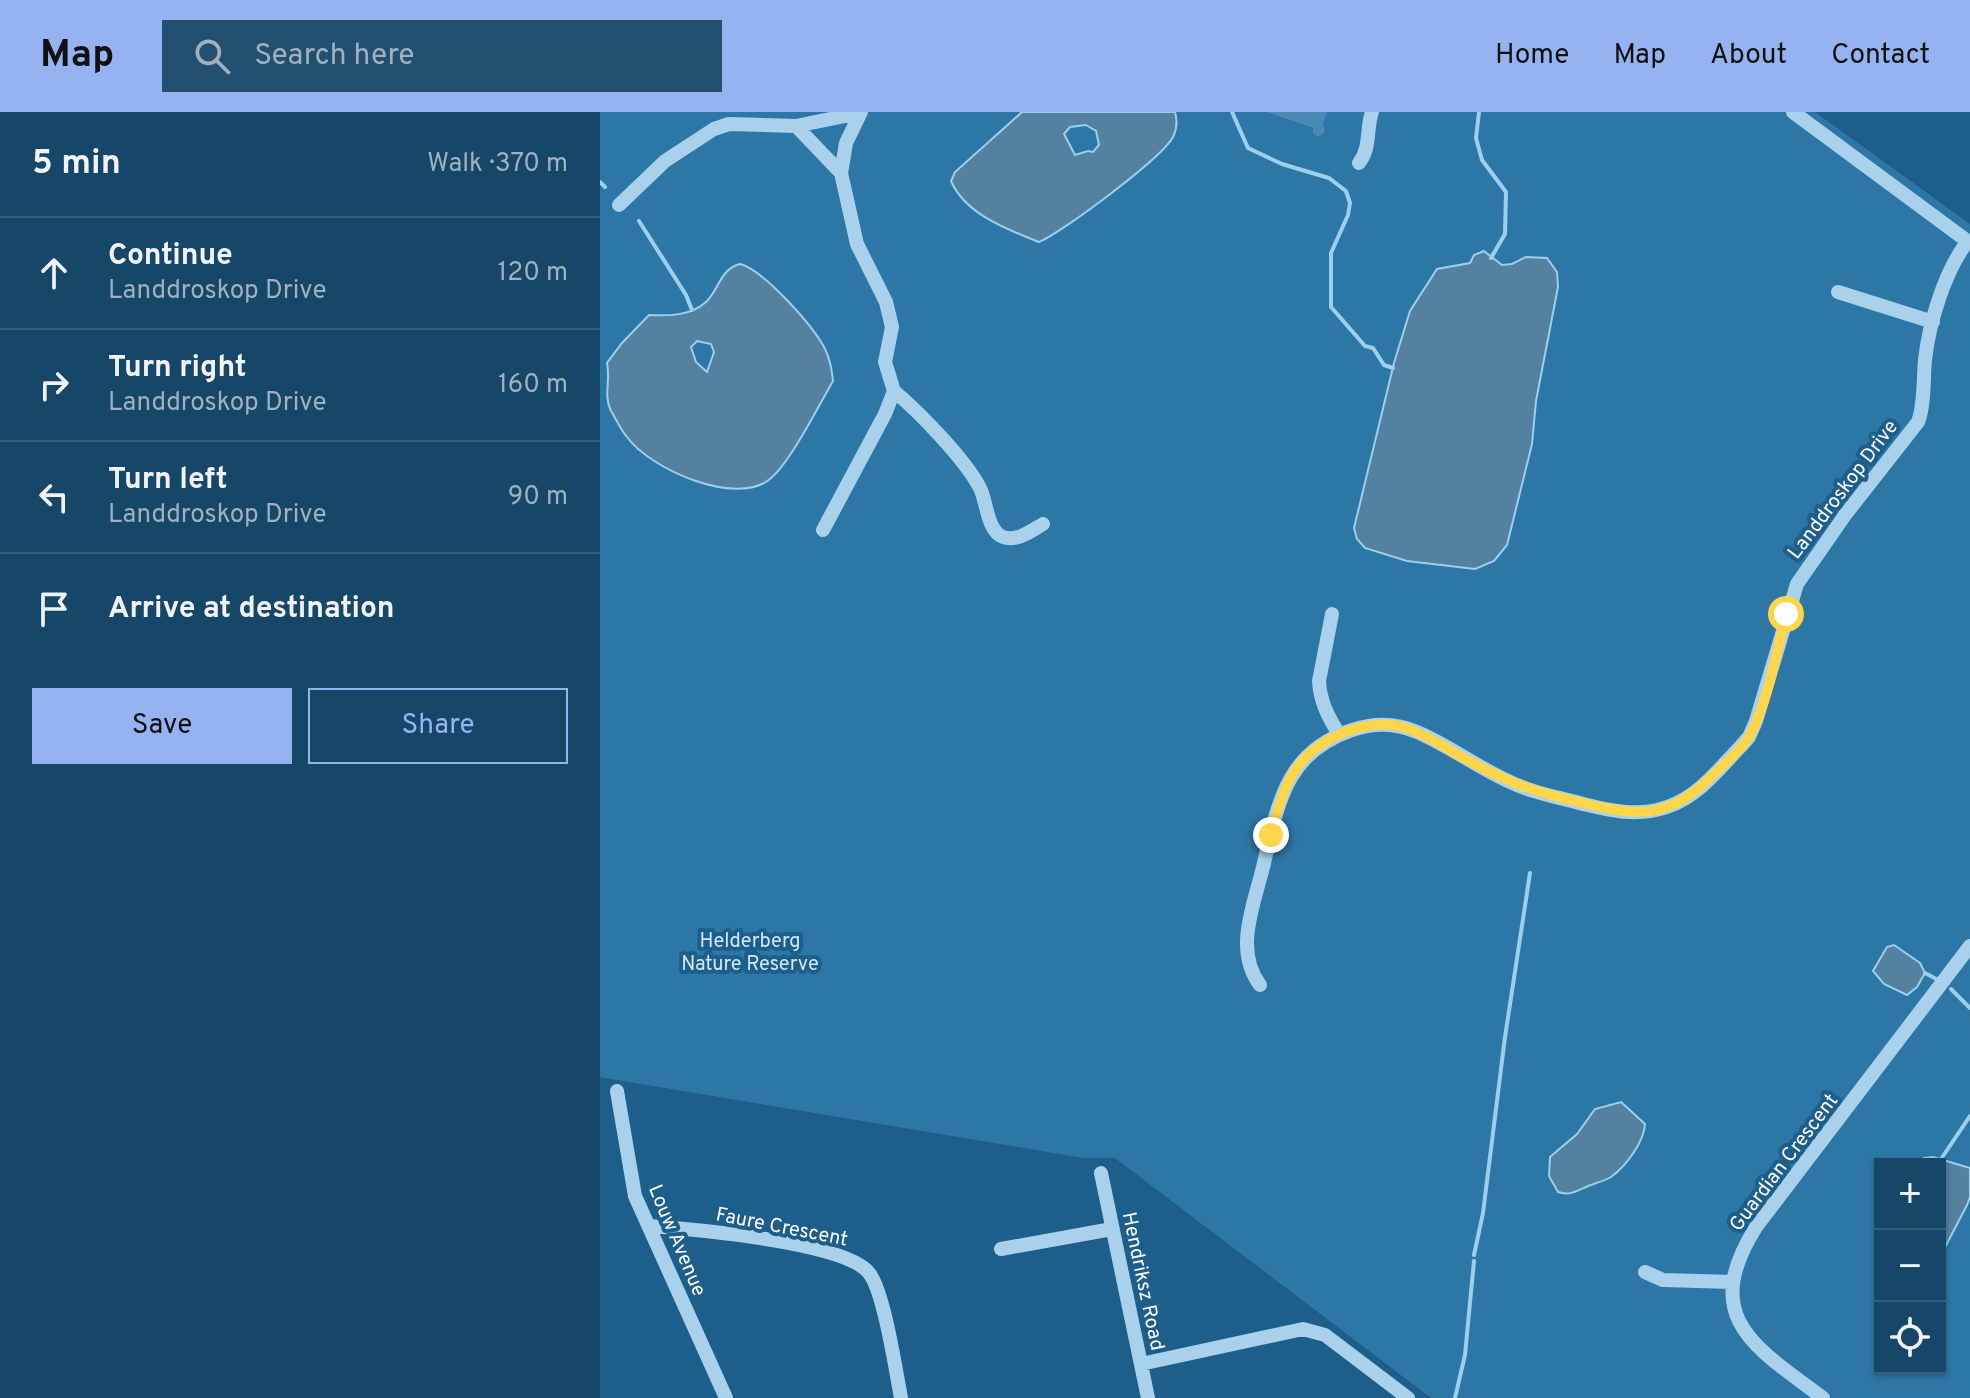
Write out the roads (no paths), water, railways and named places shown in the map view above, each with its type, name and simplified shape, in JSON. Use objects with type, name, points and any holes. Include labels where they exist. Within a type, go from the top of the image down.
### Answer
[{"type":"street","points":[[1359,163],[1364,157],[1372,112]]},
{"type":"street","points":[[1793,112],[1969,242]]},
{"type":"street","points":[[619,205],[665,161],[714,129],[742,123],[796,126],[861,113]]},
{"type":"street","points":[[861,113],[846,143],[841,173],[857,244],[886,302],[892,327],[885,362],[894,391],[973,476],[987,506],[992,527],[999,534],[1013,538],[1043,524]]},
{"type":"street","points":[[796,126],[841,173]]},
{"type":"street","name":"Landdroskop Drive","points":[[1260,985],[1247,964],[1246,940],[1279,803],[1290,777],[1307,754],[1339,734],[1375,725],[1396,726],[1417,732],[1524,788],[1631,814],[1670,806],[1690,796],[1749,737],[1797,584],[1845,515],[1918,422],[1925,355],[1933,322],[1954,262],[1969,242]]},
{"type":"street","points":[[1838,292],[1933,322]]},
{"type":"street","points":[[823,530],[885,414],[894,391]]},
{"type":"street","points":[[1332,614],[1319,690],[1327,715],[1339,734]]},
{"type":"street","name":"Guardian Crescent","points":[[1732,1282],[1740,1253],[1756,1227],[1970,946]]},
{"type":"street","name":"Louw Avenue","points":[[617,1091],[635,1196],[726,1398]]},
{"type":"street","name":"Hendriksz Road","points":[[1101,1173],[1148,1398]]},
{"type":"street","name":"Faure Crescent","points":[[649,1226],[723,1233],[816,1248],[860,1264],[869,1272],[879,1293],[901,1398]]},
{"type":"street","points":[[1001,1249],[1112,1229]]},
{"type":"street","points":[[1645,1272],[1663,1280],[1732,1282],[1737,1313],[1757,1348],[1823,1398]]},
{"type":"street","points":[[1141,1364],[1303,1329],[1325,1335],[1408,1398]]},
{"type":"waterway","points":[[1232,112],[1248,148],[1282,164],[1329,178],[1346,191],[1350,203],[1348,215],[1331,253],[1331,307],[1365,346],[1373,348],[1384,365],[1393,368]]},
{"type":"waterway","points":[[1479,112],[1476,138],[1482,160],[1506,192],[1505,234],[1491,258]]},
{"type":"waterway","points":[[600,182],[605,187]]},
{"type":"waterway","points":[[639,221],[686,295],[692,310]]},
{"type":"waterway","points":[[1474,1255],[1483,1213],[1530,873]]},
{"type":"waterway","points":[[1925,973],[1940,981]]},
{"type":"waterway","points":[[1951,989],[1970,1008]]},
{"type":"waterway","points":[[1942,1158],[1970,1116]]},
{"type":"waterway","points":[[1455,1398],[1465,1355],[1474,1261]]},
{"type":"park label","name":"Helderberg Nature Reserve","points":[[750,952]]}]
